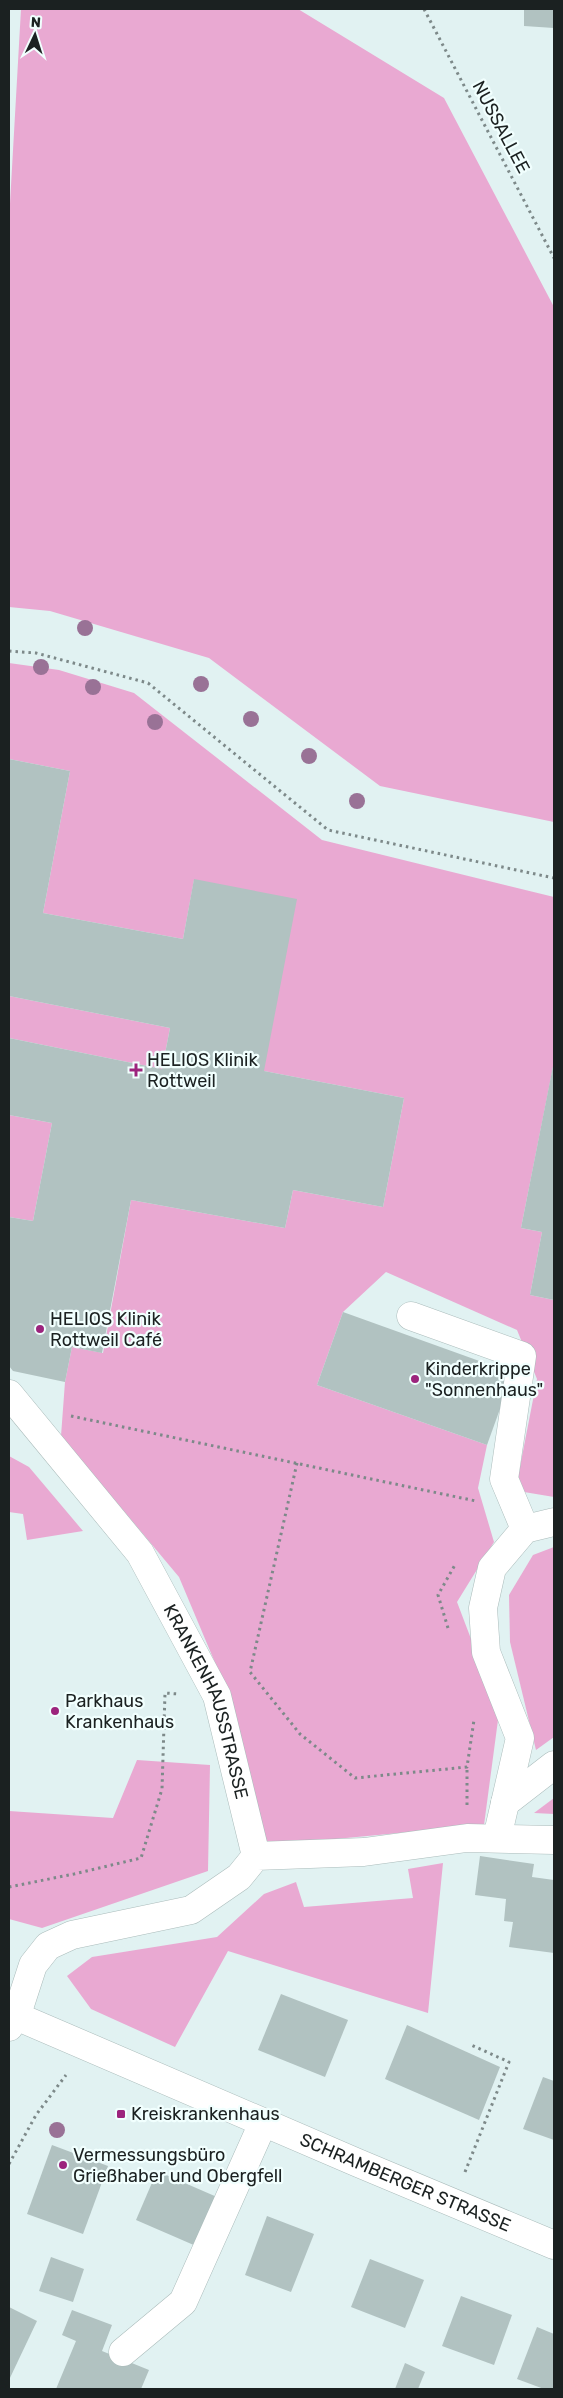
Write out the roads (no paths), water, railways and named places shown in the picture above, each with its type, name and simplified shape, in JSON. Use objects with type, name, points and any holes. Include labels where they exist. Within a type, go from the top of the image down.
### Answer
[{"type":"street","points":[[411,1316],[522,1356],[504,1479],[525,1529]]},
{"type":"street","name":"KRANKENHAUSSTRASSE","points":[[12,1409],[140,1553],[217,1696],[256,1856]]},
{"type":"street","points":[[497,1838],[520,1738],[486,1652],[483,1608],[492,1568],[525,1529],[554,1522]]},
{"type":"street","points":[[505,1804],[554,1765]]},
{"type":"street","points":[[10,2018],[20,2005],[32,1965],[48,1946],[72,1935],[191,1910],[239,1877],[256,1856],[364,1852],[467,1838],[554,1840]]},
{"type":"street","name":"SCHRAMBERGER STRASSE","points":[[10,2018],[88,2047],[453,2204],[554,2245]]},
{"type":"street","points":[[123,2352],[183,2302],[263,2123]]},
{"type":"place","name":"HELIOS Klinik Rottweil","points":[[136,1070]]},
{"type":"place","name":"HELIOS Klinik Rottweil Café","points":[[40,1329]]},
{"type":"place","name":"Kinderkrippe \"Sonnenhaus\"","points":[[415,1379]]},
{"type":"place","name":"Parkhaus Krankenhaus","points":[[55,1711]]},
{"type":"place","name":"Kreiskrankenhaus","points":[[121,2114]]},
{"type":"place","name":"Vermessungsbüro Grießhaber und Obergfell","points":[[63,2165]]}]
